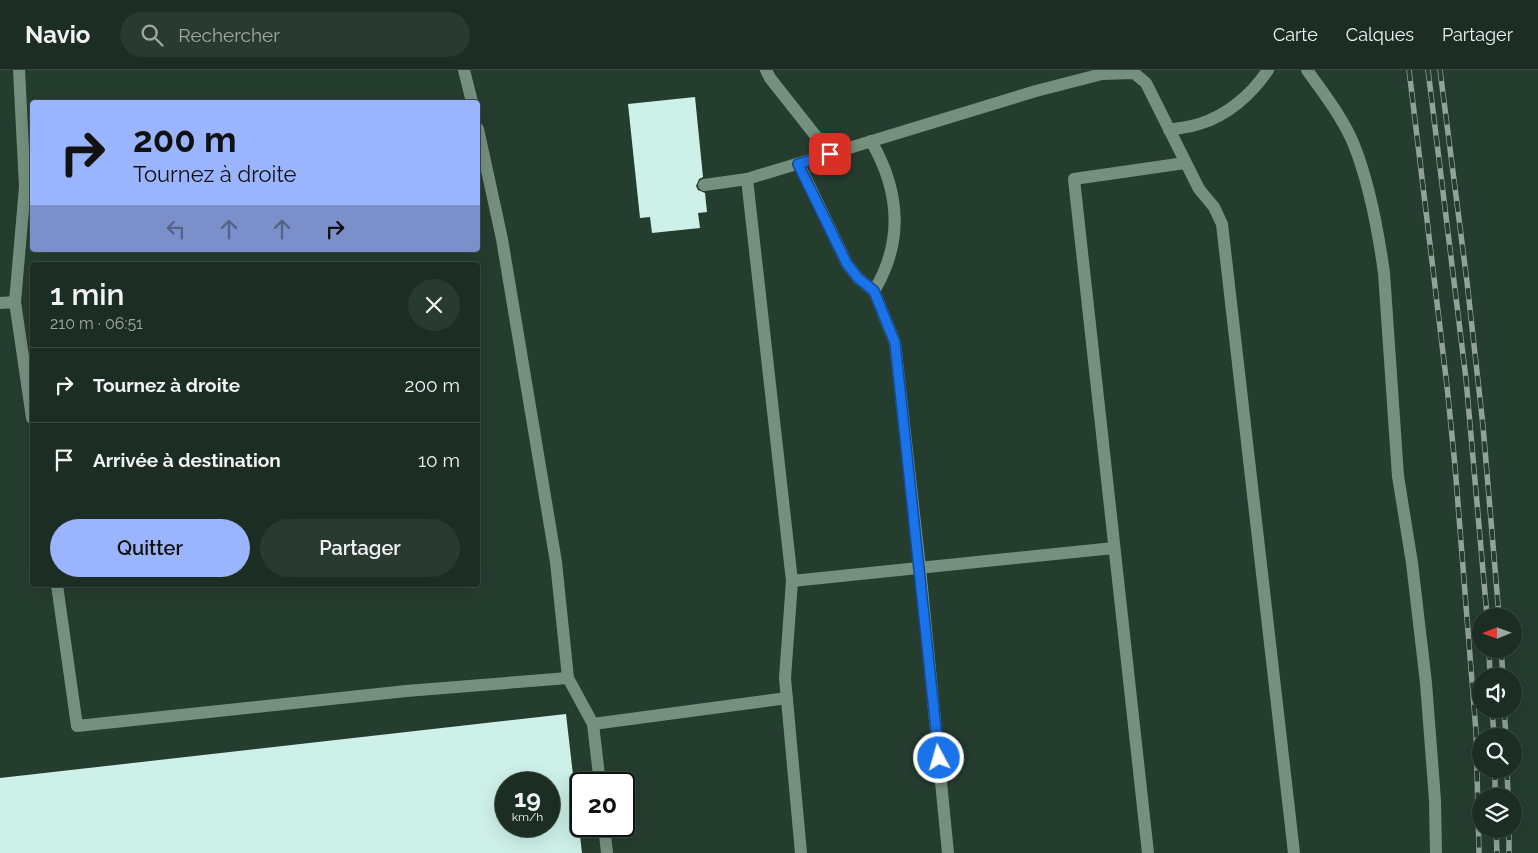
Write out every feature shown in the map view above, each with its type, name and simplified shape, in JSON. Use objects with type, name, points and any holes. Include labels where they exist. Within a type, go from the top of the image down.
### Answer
[{"type":"lane","points":[[19,70],[25,186],[15,302],[30,404]]},
{"type":"lane","points":[[464,70],[472,100]]},
{"type":"lane","points":[[766,70],[770,78],[830,154]]},
{"type":"lane","points":[[1139,70],[1185,163],[1199,188],[1214,207],[1222,224],[1294,853]]},
{"type":"lane","points":[[1169,130],[1199,125],[1223,114],[1262,80],[1268,70]]},
{"type":"lane","points":[[1308,70],[1332,105],[1354,145],[1366,180],[1381,249],[1398,476],[1412,563],[1426,683],[1435,800],[1436,853]]},
{"type":"lane","points":[[704,185],[746,180],[1036,91],[1105,72],[1134,73],[1146,83]]},
{"type":"lane","points":[[480,138],[502,239],[556,562],[568,678],[593,724],[599,772]]},
{"type":"lane","points":[[871,142],[886,171],[895,211],[890,254],[884,275],[874,291]]},
{"type":"lane","points":[[1148,853],[1074,179],[1185,163]]},
{"type":"lane","points":[[798,164],[847,264],[858,278],[874,291],[895,343],[920,568],[948,853]]},
{"type":"lane","points":[[746,180],[792,582],[785,678],[801,853]]},
{"type":"lane","points":[[0,303],[15,302]]},
{"type":"lane","points":[[792,582],[1114,548]]},
{"type":"lane","points":[[57,587],[77,726],[406,691],[568,678]]},
{"type":"lane","points":[[593,724],[787,698]]},
{"type":"lane","points":[[605,837],[607,853]]},
{"type":"building","points":[[695,97],[703,177],[699,179],[696,186],[698,190],[705,193],[707,212],[698,213],[700,228],[652,233],[650,217],[640,218],[628,104]]},
{"type":"building","points":[[566,714],[573,772],[570,772],[570,837],[580,837],[582,853],[0,853],[0,778]]},
{"type":"railway","points":[[1409,70],[1455,466],[1476,732],[1479,853]]},
{"type":"railway","points":[[1428,70],[1466,379],[1486,608]]},
{"type":"railway","points":[[1440,70],[1483,426],[1498,608]]},
{"type":"railway","points":[[1489,658],[1490,668]]},
{"type":"railway","points":[[1502,658],[1502,668]]},
{"type":"railway","points":[[1493,718],[1493,728]]},
{"type":"railway","points":[[1505,718],[1505,728]]},
{"type":"railway","points":[[1495,778],[1495,788]]},
{"type":"railway","points":[[1507,778],[1508,788]]},
{"type":"railway","points":[[1496,838],[1497,853]]},
{"type":"railway","points":[[1509,838],[1509,853]]},
{"type":"route","points":[[830,154],[798,164],[847,264],[858,278],[874,291],[895,343],[939,758]]}]
